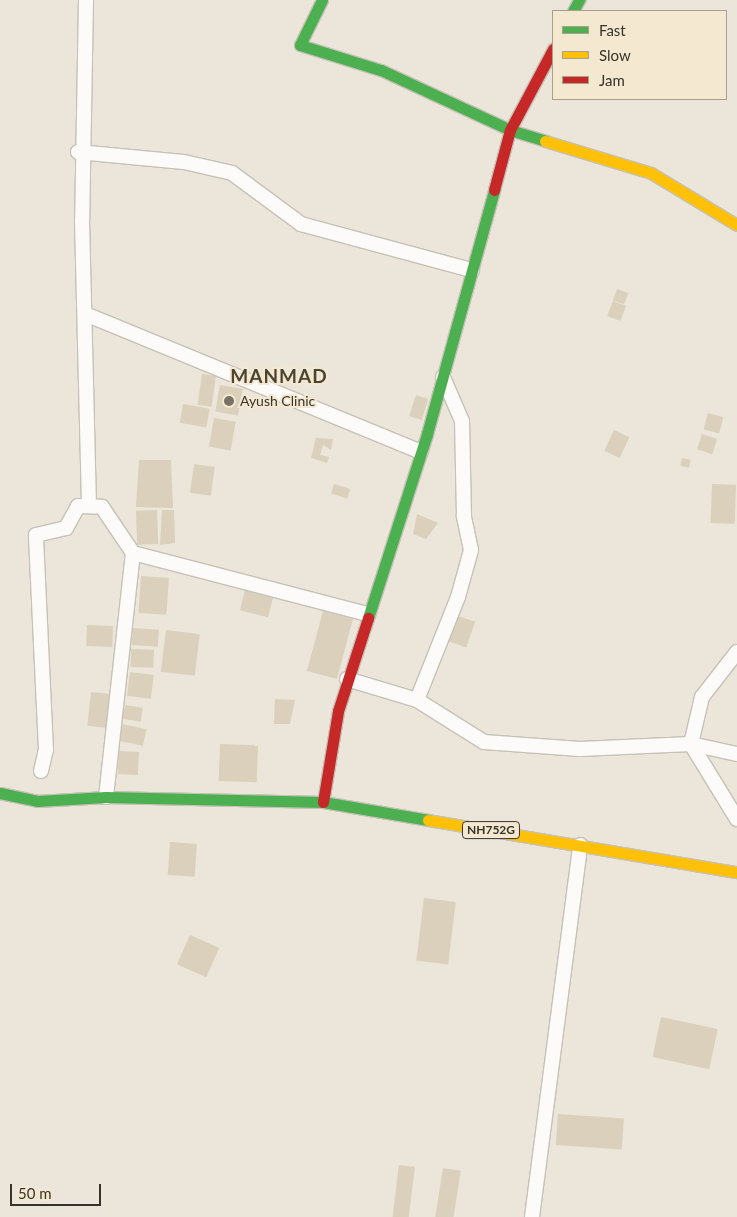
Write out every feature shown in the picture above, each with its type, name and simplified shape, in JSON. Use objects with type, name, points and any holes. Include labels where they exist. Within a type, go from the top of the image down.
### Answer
[{"type":"main road","points":[[322,0],[300,46],[381,70],[510,130],[651,173],[737,225]]},
{"type":"main road","points":[[324,802],[347,680],[421,452],[510,130],[552,51]]},
{"type":"main road","name":"NH752G","points":[[0,793],[36,801],[106,797],[324,802],[737,872]]},
{"type":"street","points":[[86,0],[82,220],[89,506]]},
{"type":"street","points":[[82,152],[184,162],[232,174],[301,224],[472,270]]},
{"type":"street","points":[[85,314],[421,452]]},
{"type":"street","points":[[417,700],[458,598],[471,550],[464,516],[462,421],[443,377]]},
{"type":"street","points":[[41,771],[46,750],[36,535],[66,528],[78,506],[102,508],[133,553],[367,614]]},
{"type":"street","points":[[106,797],[133,553]]},
{"type":"street","points":[[737,652],[702,697],[691,744],[737,820]]},
{"type":"street","points":[[347,680],[417,700],[484,742],[580,749],[691,744],[737,754]]},
{"type":"street","points":[[532,1217],[580,845]]},
{"type":"building","points":[[617,289],[628,293],[624,304],[613,300]]},
{"type":"building","points":[[613,301],[626,306],[620,321],[607,316]]},
{"type":"building","points":[[202,374],[216,376],[212,407],[198,405]]},
{"type":"building","name":"Ayush Clinic","points":[[220,385],[243,389],[238,416],[215,412]]},
{"type":"building","points":[[416,395],[428,399],[422,420],[409,416]]},
{"type":"building","points":[[183,404],[210,409],[206,427],[180,423]]},
{"type":"building","points":[[708,413],[723,417],[719,434],[704,429]]},
{"type":"building","points":[[214,418],[236,422],[231,450],[209,447]]},
{"type":"building","points":[[614,430],[629,437],[620,458],[604,451]]},
{"type":"building","points":[[702,434],[717,439],[712,454],[697,449]]},
{"type":"building","points":[[316,438],[333,439],[331,450],[323,445],[320,455],[329,457],[327,463],[311,458]]},
{"type":"building","points":[[682,458],[691,460],[689,468],[680,466]]},
{"type":"building","points":[[139,460],[171,460],[173,508],[136,507]]},
{"type":"building","points":[[194,464],[215,467],[211,496],[190,493]]},
{"type":"building","points":[[334,484],[350,489],[347,499],[331,494]]},
{"type":"building","points":[[712,484],[736,485],[735,524],[711,523]]},
{"type":"building","points":[[157,510],[158,544],[137,545],[136,511]]},
{"type":"building","points":[[162,510],[174,510],[175,543],[160,545]]},
{"type":"building","points":[[417,514],[438,523],[426,539],[413,534]]},
{"type":"building","points":[[141,576],[169,578],[166,615],[138,613]]},
{"type":"building","points":[[246,586],[274,593],[268,617],[240,610]]},
{"type":"building","points":[[323,611],[353,619],[337,679],[307,671]]},
{"type":"building","points":[[458,616],[475,622],[466,647],[449,642]]},
{"type":"building","points":[[87,625],[113,626],[112,647],[86,646]]},
{"type":"building","points":[[133,628],[159,630],[158,647],[132,645]]},
{"type":"building","points":[[166,630],[200,634],[195,676],[161,672]]},
{"type":"building","points":[[131,649],[154,650],[153,668],[130,667]]},
{"type":"building","points":[[130,672],[154,675],[151,699],[127,696]]},
{"type":"building","points":[[91,692],[111,694],[107,728],[87,726]]},
{"type":"building","points":[[275,699],[295,700],[290,724],[274,724]]},
{"type":"building","points":[[125,705],[143,708],[141,722],[123,719]]},
{"type":"building","points":[[122,724],[146,729],[143,746],[118,741]]},
{"type":"building","points":[[220,744],[258,745],[257,782],[219,781]]},
{"type":"building","points":[[119,751],[139,752],[138,775],[118,774]]},
{"type":"building","points":[[170,842],[197,844],[195,877],[168,875]]},
{"type":"building","points":[[424,898],[456,902],[448,964],[416,961]]},
{"type":"building","points":[[190,935],[219,948],[206,977],[177,964]]},
{"type":"building","points":[[661,1017],[718,1029],[709,1069],[652,1057]]},
{"type":"building","points":[[558,1114],[624,1119],[622,1150],[556,1145]]},
{"type":"building","points":[[399,1165],[415,1167],[409,1217],[393,1217]]},
{"type":"building","points":[[443,1168],[461,1171],[453,1217],[435,1217]]},
{"type":"traffic: fast","points":[[322,0],[300,45],[381,70],[510,130],[545,141]]},
{"type":"traffic: fast","points":[[574,10],[579,0]]},
{"type":"traffic: fast","points":[[368,618],[427,434],[494,190]]},
{"type":"traffic: fast","points":[[0,793],[37,801],[106,797],[323,802],[428,820]]},
{"type":"traffic: slow","points":[[545,141],[651,173],[737,225]]},
{"type":"traffic: slow","points":[[428,820],[737,872]]},
{"type":"traffic: jam","points":[[494,190],[510,130],[552,51]]},
{"type":"traffic: jam","points":[[323,802],[338,711],[368,618]]},
{"type":"place","name":"Ayush Clinic","points":[[229,401]]},
{"type":"district","name":"MANMAD","points":[[279,376]]}]
